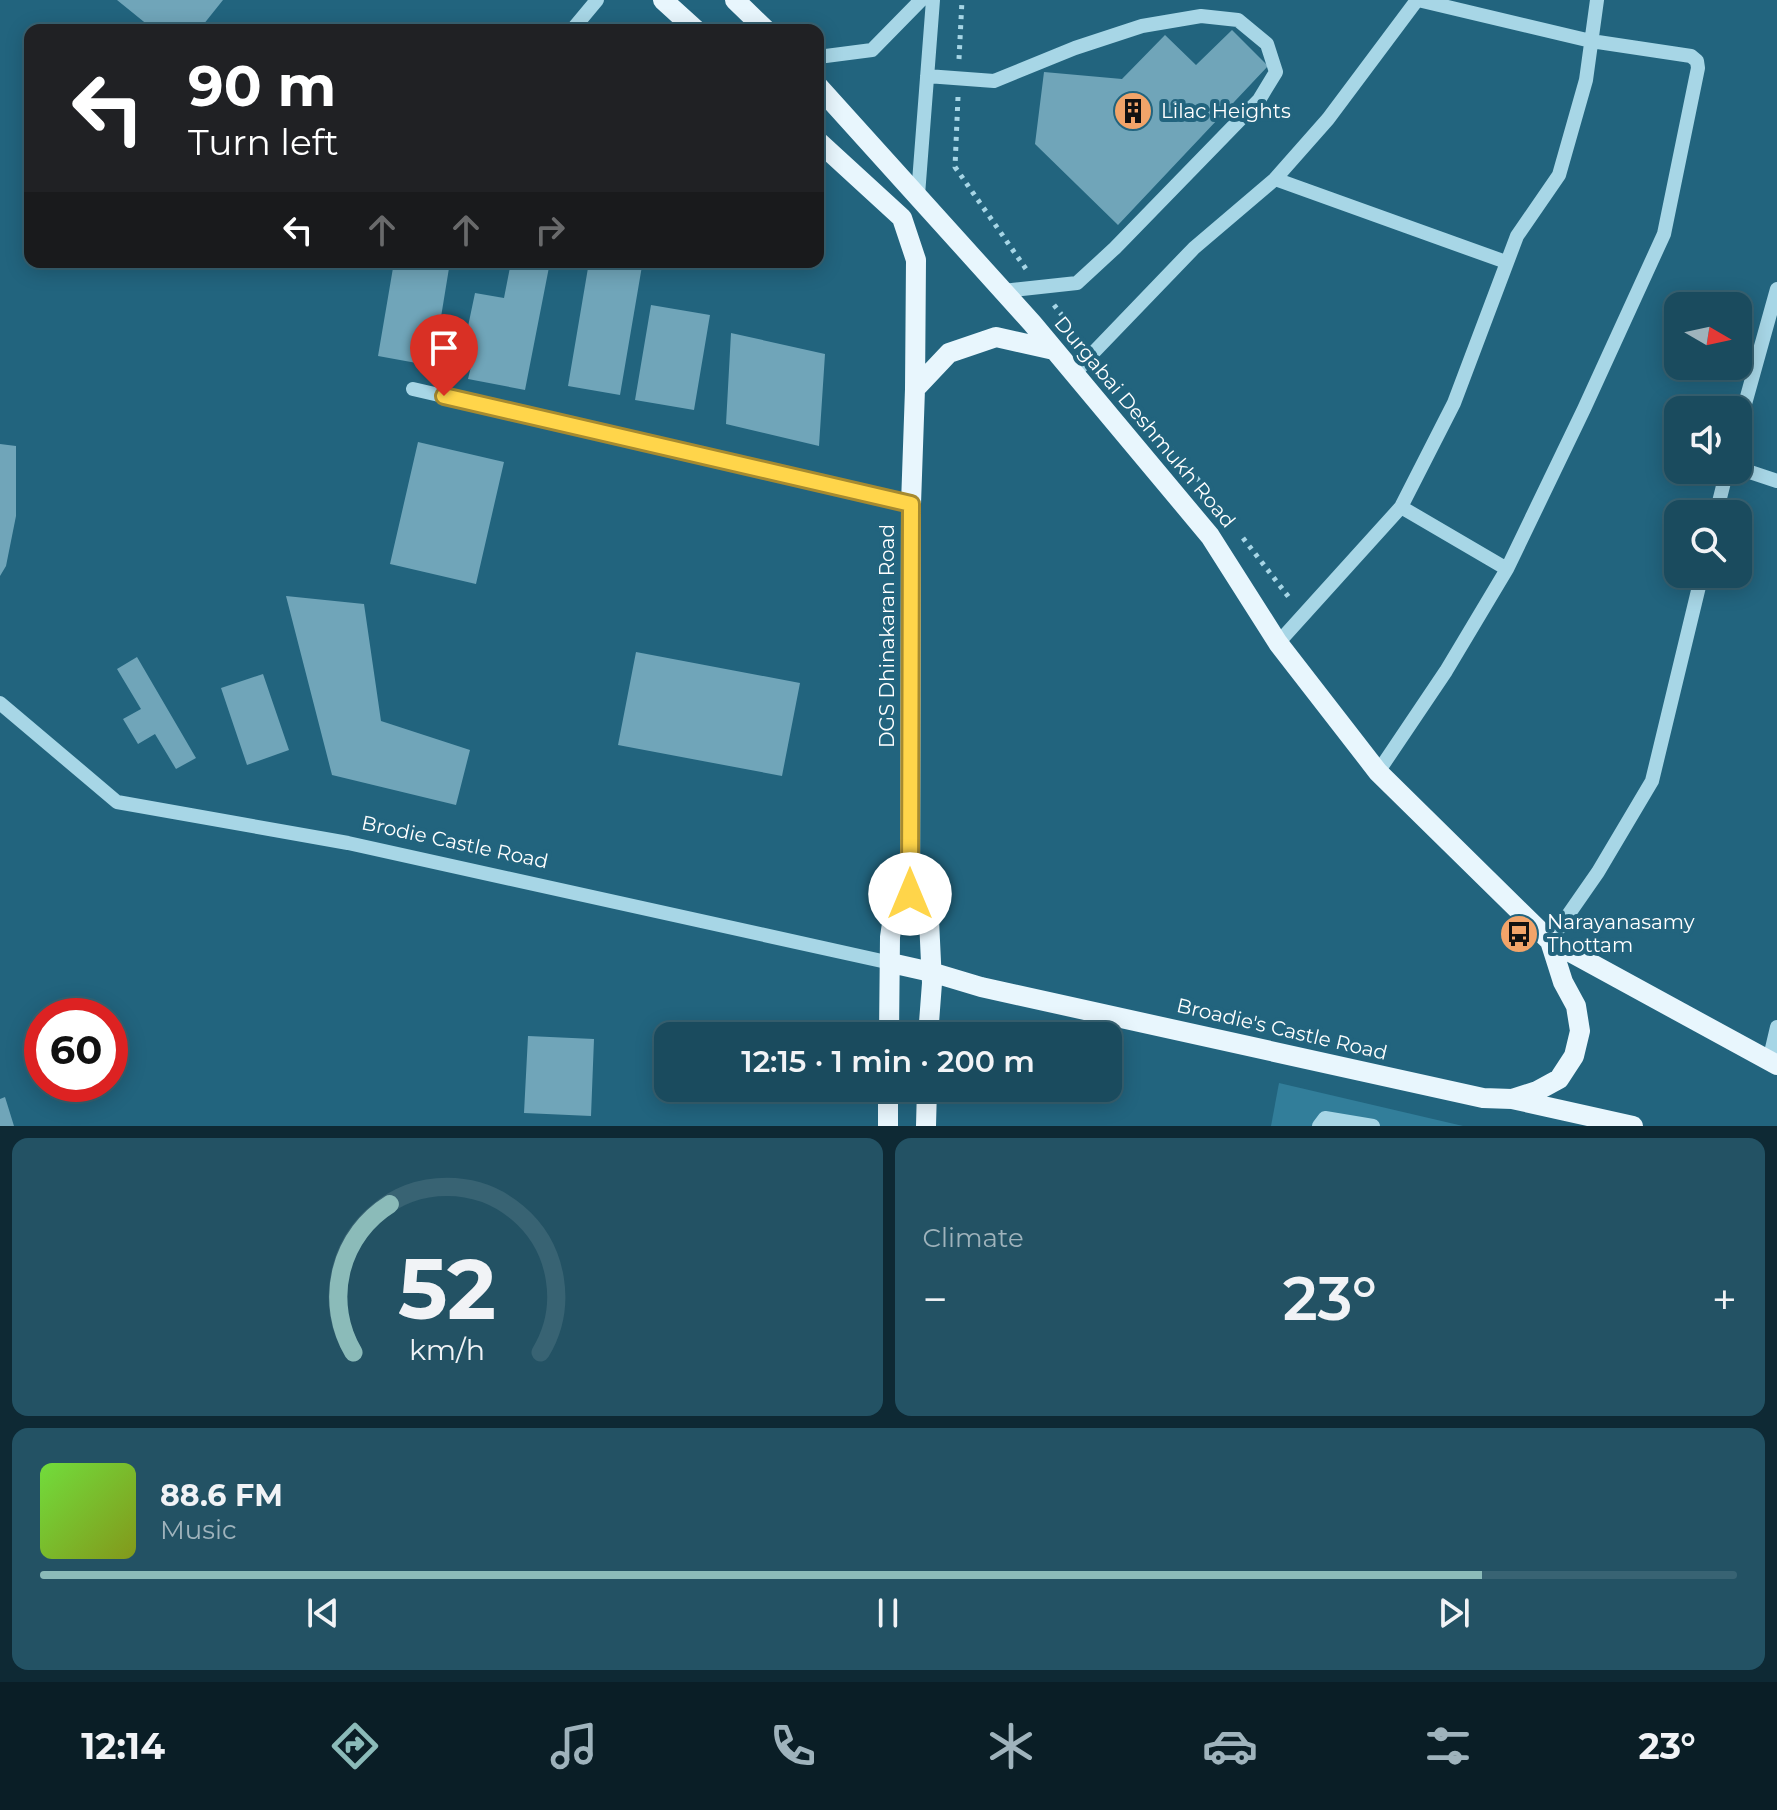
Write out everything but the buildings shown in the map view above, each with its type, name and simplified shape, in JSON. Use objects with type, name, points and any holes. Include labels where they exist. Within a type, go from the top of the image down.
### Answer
[{"type":"main road","points":[[663,0],[685,24]]},
{"type":"main road","points":[[735,0],[764,24]]},
{"type":"main road","name":"Durgabai Deshmukh Road","points":[[824,93],[1075,373],[1210,536],[1278,643],[1378,772],[1550,941]]},
{"type":"main road","points":[[824,146],[902,218],[916,260],[915,389]]},
{"type":"main road","points":[[915,389],[949,353],[996,337],[1054,350]]},
{"type":"main road","name":"DGS Dhinakaran Road","points":[[889,1022],[893,917],[910,894],[911,504],[915,389]]},
{"type":"main road","points":[[910,894],[929,920],[932,983],[929,1022]]},
{"type":"main road","points":[[1550,941],[1773,1063]]},
{"type":"main road","name":"Broadie's Castle Road","points":[[931,972],[981,987],[1468,1095],[1512,1099],[1537,1091],[1559,1079],[1574,1056],[1580,1031],[1576,1006],[1563,982],[1550,941]]},
{"type":"main road","name":"Brodie Castle Road","points":[[891,963],[931,972]]},
{"type":"main road","points":[[1512,1099],[1633,1126]]},
{"type":"main road","points":[[888,1102],[888,1126]]},
{"type":"main road","points":[[926,1126],[927,1102]]},
{"type":"street","points":[[577,24],[597,0]]},
{"type":"street","points":[[824,56],[872,50],[921,0]]},
{"type":"street","points":[[918,195],[933,0]]},
{"type":"street","points":[[1075,373],[1194,248],[1275,179],[1328,119],[1417,0],[1591,41],[1691,56],[1697,61],[1664,234],[1507,569],[1446,671],[1378,772]]},
{"type":"street","points":[[1278,643],[1401,507],[1454,403],[1517,236],[1559,175],[1586,80],[1597,0]]},
{"type":"street","points":[[927,76],[994,81],[1075,48],[1142,26],[1201,16],[1238,20],[1267,44],[1276,72],[1259,100],[1115,248],[1077,283],[1003,291]]},
{"type":"street","points":[[1275,179],[1506,262]]},
{"type":"street","points":[[1747,396],[1777,289]]},
{"type":"street","points":[[413,389],[911,504]]},
{"type":"street","points":[[1752,473],[1777,481]]},
{"type":"street","points":[[1401,507],[1507,569]]},
{"type":"street","points":[[1550,941],[1598,872],[1652,781],[1699,588]]},
{"type":"street","name":"Brodie Castle Road","points":[[0,703],[117,802],[348,843],[891,963]]},
{"type":"street","points":[[1773,1063],[1777,1027]]},
{"type":"street","points":[[1319,1126],[1325,1118],[1373,1126]]},
{"type":"shaded area","points":[[1279,1083],[1463,1126],[1271,1126]]},
{"type":"place","name":"Lilac Heights","points":[[1133,111]]},
{"type":"place","name":"Narayanasamy Thottam","points":[[1519,934]]},
{"type":"route","points":[[444,396],[911,504],[910,894]]}]
